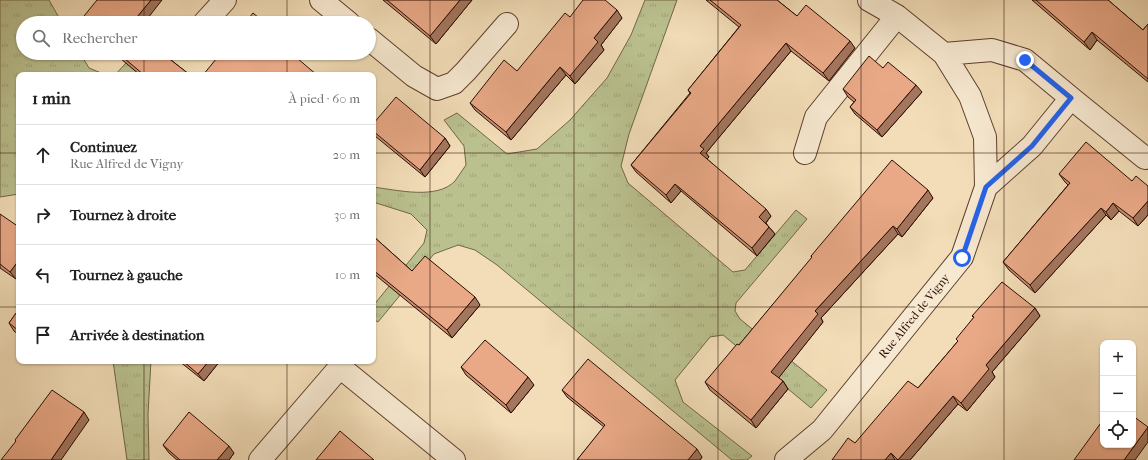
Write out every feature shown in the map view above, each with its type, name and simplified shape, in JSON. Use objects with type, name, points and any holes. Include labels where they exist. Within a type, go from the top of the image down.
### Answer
[{"type":"street","points":[[210,16],[225,0]]},
{"type":"street","points":[[321,0],[340,16]]},
{"type":"street","name":"Rue Alfred de Vigny","points":[[786,460],[822,430],[962,258],[986,187],[985,137],[970,96],[944,54],[896,16],[869,0]]},
{"type":"street","points":[[805,153],[816,117],[896,16]]},
{"type":"street","points":[[376,45],[414,76],[438,89],[454,83],[466,72],[507,24]]},
{"type":"street","points":[[944,54],[992,50],[1025,60],[1145,158]]},
{"type":"street","points":[[986,187],[1032,146],[1071,98]]},
{"type":"street","points":[[260,460],[340,367],[454,460]]},
{"type":"green space","points":[[0,0],[49,0],[58,16],[16,16],[16,60],[84,60],[89,68],[99,72],[16,72],[16,194],[0,197]]},
{"type":"green space","points":[[645,0],[677,0],[629,134],[621,166],[628,183],[733,272],[745,270],[796,210],[807,219],[736,303],[735,311],[740,319],[827,390],[811,408],[723,335],[710,337],[675,380],[683,402],[752,456],[747,460],[732,460],[497,265],[475,250],[458,245],[434,254],[378,322],[376,321],[376,302],[424,243],[427,230],[411,214],[376,203],[376,187],[427,192],[447,187],[455,181],[466,165],[464,146],[444,120],[457,113],[507,154],[537,149],[570,120],[607,78],[631,35]]},
{"type":"green space","points":[[129,60],[148,60],[138,72],[118,72]]},
{"type":"green space","points":[[113,364],[151,364],[148,414],[149,460],[127,460]]},
{"type":"building","points":[[97,0],[151,0],[138,16],[84,16]]},
{"type":"building","points":[[387,0],[460,0],[430,36]]},
{"type":"building","points":[[583,0],[605,0],[617,10],[594,38],[598,42],[570,76],[560,67],[506,132],[470,103],[504,60],[517,71],[565,13],[570,17]]},
{"type":"building","points":[[710,0],[777,0],[797,16],[806,5],[850,41],[823,73],[786,43],[700,146],[704,149],[700,153],[766,209],[759,217],[769,227],[752,248],[675,184],[666,195],[631,165],[691,93],[688,90],[741,25]]},
{"type":"building","points":[[1036,0],[1108,0],[1143,30],[1148,24],[1148,79],[1092,32],[1084,42]]},
{"type":"building","points":[[869,56],[883,68],[888,62],[916,85],[877,130],[850,107],[856,100],[843,89]]},
{"type":"building","points":[[126,60],[171,60],[186,72],[140,72]]},
{"type":"building","points":[[215,60],[299,60],[313,72],[205,72]]},
{"type":"building","points":[[396,97],[445,138],[420,170],[376,133],[376,120]]},
{"type":"building","points":[[1086,142],[1132,181],[1136,176],[1148,186],[1148,201],[1133,218],[1113,203],[1106,212],[1101,208],[1030,285],[1003,262],[1070,183],[1059,174]]},
{"type":"building","points":[[892,160],[928,190],[897,229],[893,226],[815,311],[818,314],[771,372],[783,381],[751,420],[705,382],[737,344],[739,345],[812,257],[811,256]]},
{"type":"building","points":[[0,214],[16,225],[16,264],[10,272],[0,264]]},
{"type":"building","points":[[376,239],[412,271],[425,256],[475,297],[447,330],[376,272]]},
{"type":"building","points":[[1002,282],[1035,308],[986,365],[989,369],[961,403],[953,396],[898,460],[891,453],[885,460],[832,460],[848,438],[855,443],[908,381],[918,388],[958,341],[956,339],[974,317],[972,316]]},
{"type":"building","points":[[16,313],[16,329],[9,323]]},
{"type":"building","points":[[485,340],[528,377],[506,405],[461,367]]},
{"type":"building","points":[[588,359],[697,449],[688,460],[577,460],[605,425],[562,390]]},
{"type":"building","points":[[186,364],[206,364],[198,374]]},
{"type":"building","points":[[52,390],[84,412],[51,460],[1,460],[16,441],[15,440]]},
{"type":"building","points":[[189,412],[229,446],[217,460],[180,460],[163,445]]},
{"type":"building","points":[[1136,418],[1148,427],[1136,444]]},
{"type":"building","points":[[1100,424],[1100,448],[1133,448],[1124,460],[1074,460]]},
{"type":"building","points":[[340,431],[374,460],[316,460]]},
{"type":"route","points":[[962,258],[986,187],[1032,146],[1071,98],[1025,60]]}]
